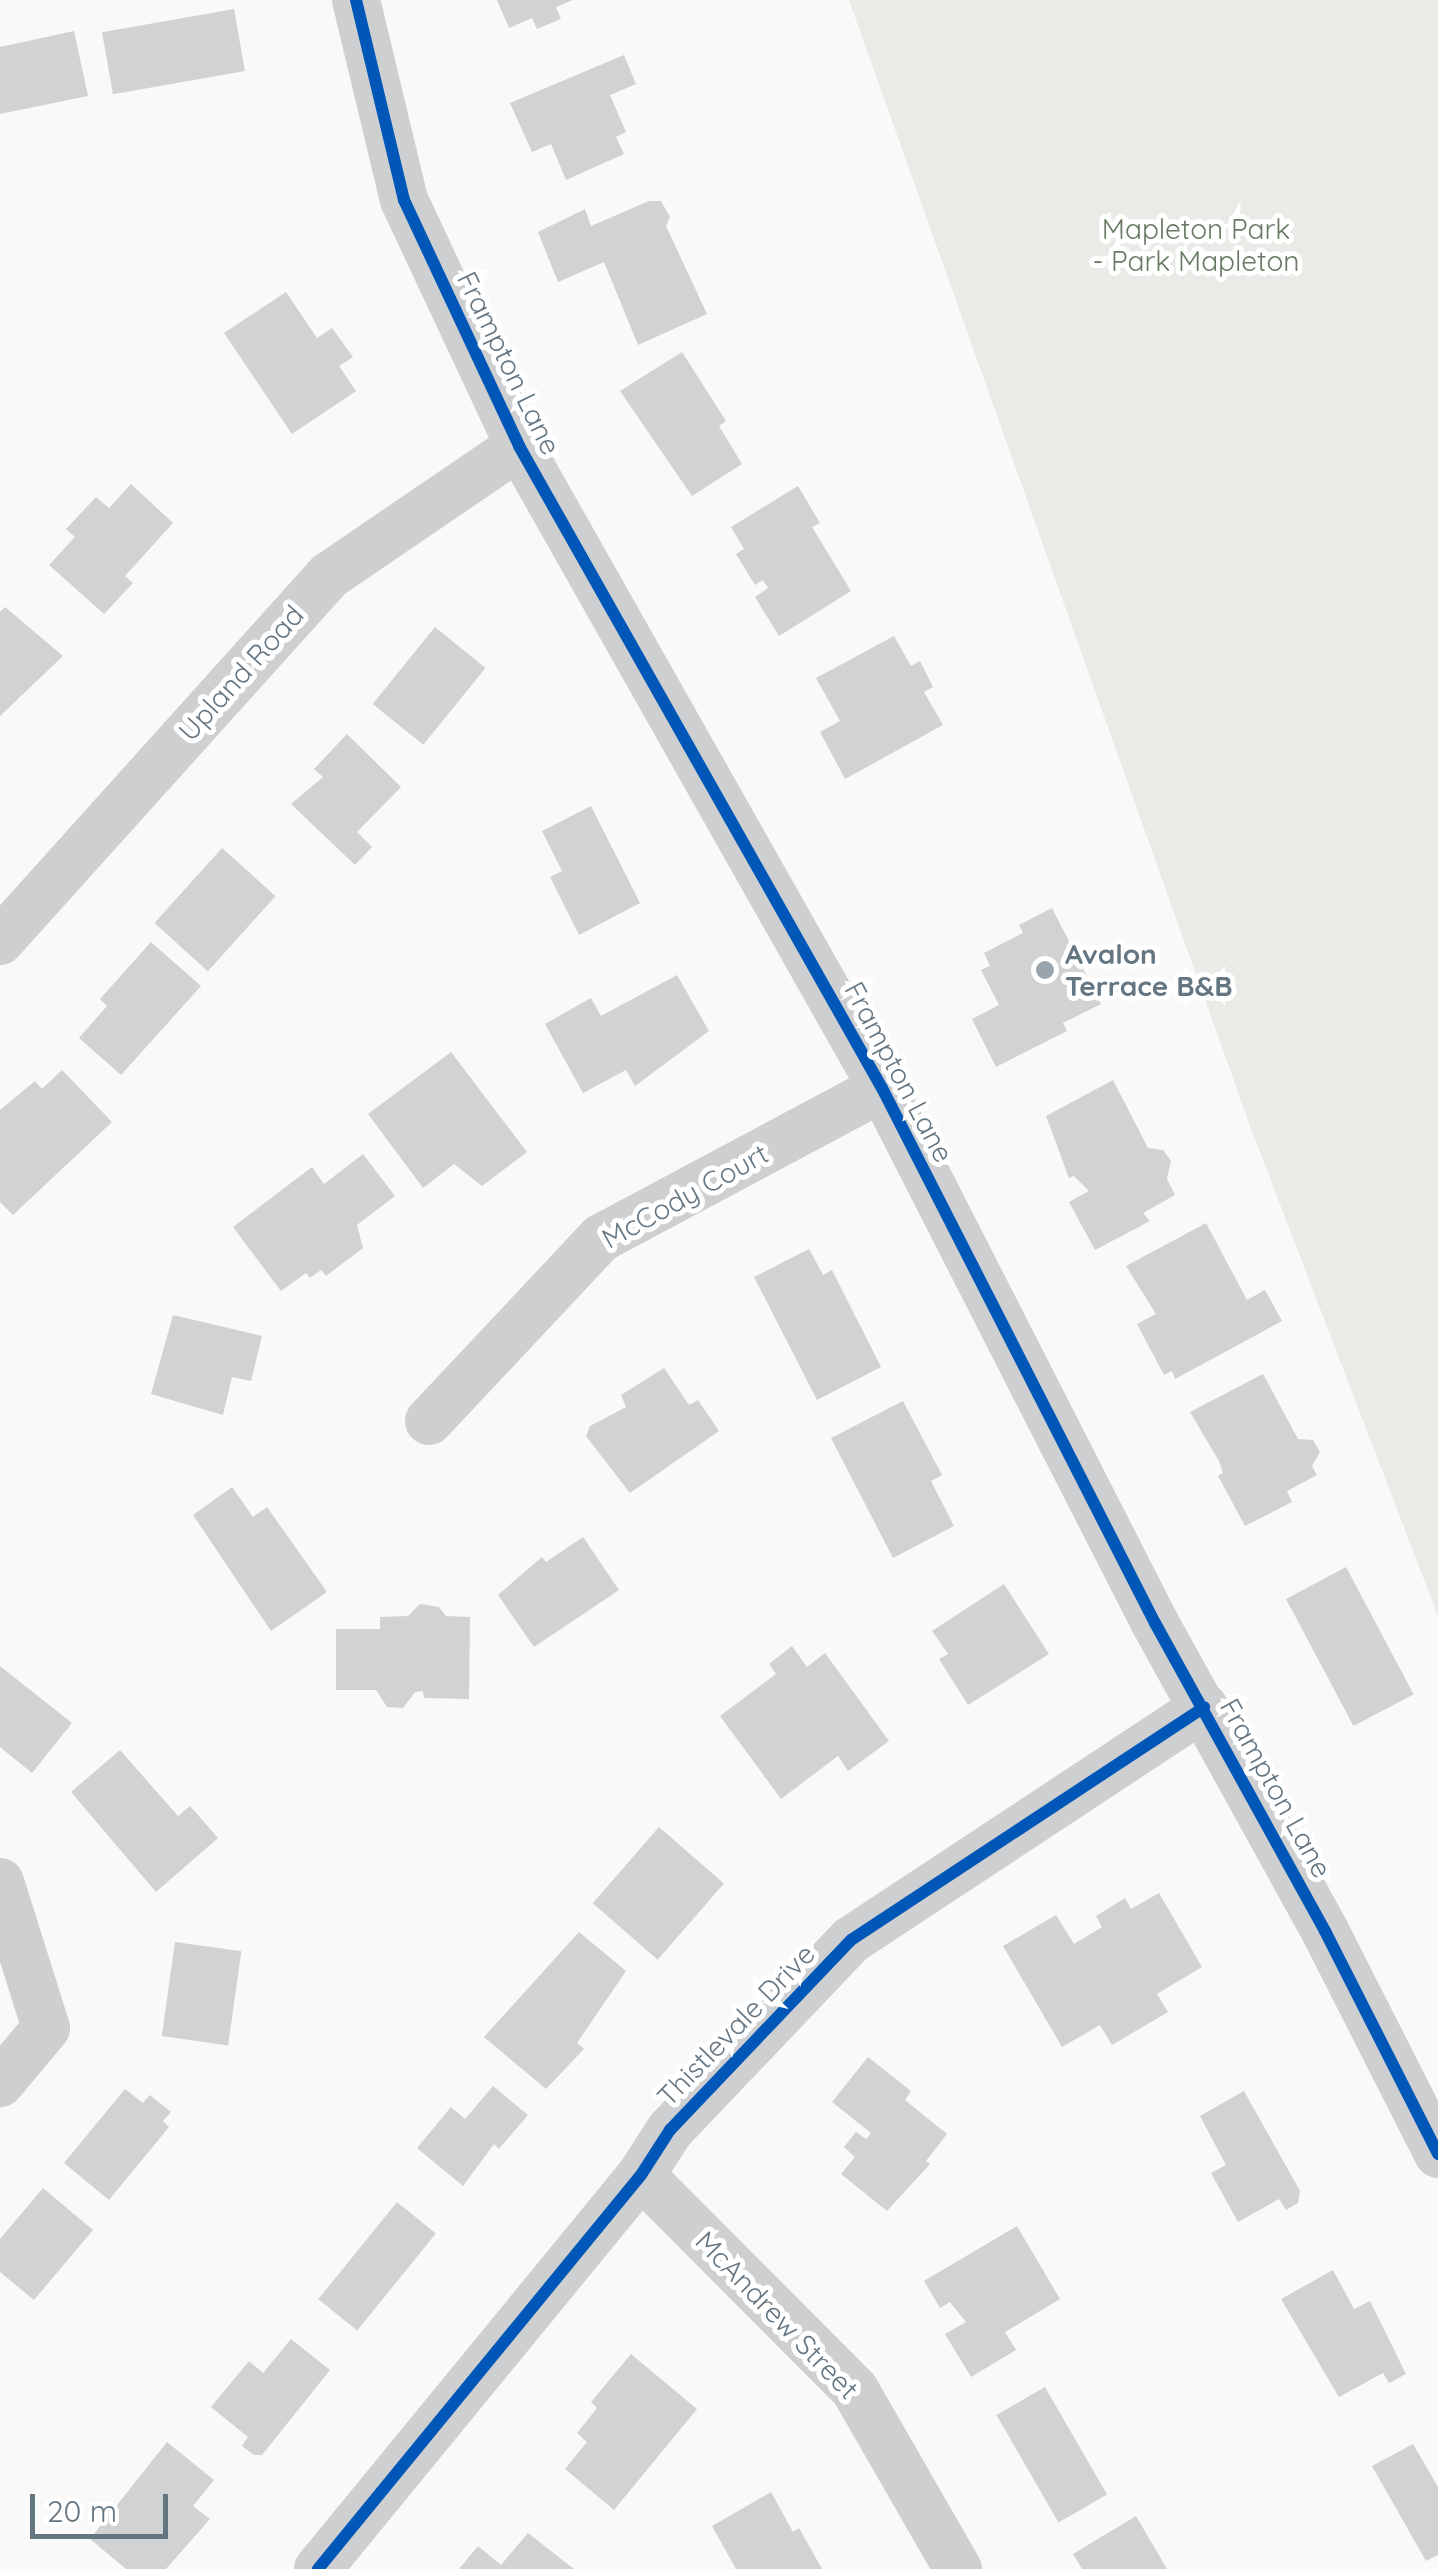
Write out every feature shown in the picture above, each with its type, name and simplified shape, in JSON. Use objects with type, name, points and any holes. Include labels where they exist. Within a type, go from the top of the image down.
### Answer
[{"type":"street","name":"Frampton Lane","points":[[356,0],[404,200],[519,446],[882,1088],[1438,2154]]},
{"type":"street","name":"Upland Road","points":[[0,941],[330,575],[519,446]]},
{"type":"street","name":"McCody Court","points":[[429,1422],[601,1238],[882,1088]]},
{"type":"street","name":"Thistlevale Drive","points":[[318,2569],[642,2175],[670,2130],[851,1940],[1204,1707]]},
{"type":"street","points":[[0,1882],[46,2028],[0,2083]]},
{"type":"street","name":"McAndrew Street","points":[[642,2175],[856,2390],[958,2569]]},
{"type":"green space","name":"Mapleton Park - Park Mapleton","points":[[849,0],[1438,0],[1438,1616],[1250,1126]]},
{"type":"building","points":[[497,0],[573,0],[556,7],[561,19],[537,29],[532,18],[509,28]]},
{"type":"building","points":[[234,9],[245,71],[113,94],[102,32]]},
{"type":"building","points":[[74,31],[88,96],[0,114],[0,47]]},
{"type":"building","points":[[624,55],[636,84],[610,95],[626,132],[616,137],[624,154],[566,180],[551,144],[532,152],[510,103]]},
{"type":"building","points":[[649,201],[661,201],[670,217],[666,226],[707,314],[638,345],[604,262],[558,282],[538,232],[585,209],[591,226]]},
{"type":"building","points":[[286,292],[317,338],[332,328],[353,357],[339,366],[356,391],[292,434],[224,333]]},
{"type":"building","points":[[682,352],[726,421],[719,426],[742,464],[692,496],[620,391]]},
{"type":"building","points":[[131,484],[173,523],[125,576],[133,583],[104,614],[49,565],[75,537],[66,529],[96,497],[109,508]]},
{"type":"building","points":[[798,486],[820,523],[812,527],[851,591],[779,636],[755,597],[768,588],[763,580],[755,585],[736,554],[744,549],[731,527]]},
{"type":"building","points":[[5,607],[63,656],[0,716],[0,612]]},
{"type":"building","points":[[435,627],[486,668],[423,745],[373,704]]},
{"type":"building","points":[[894,636],[911,666],[920,661],[933,687],[924,692],[943,725],[845,779],[820,732],[840,721],[816,678]]},
{"type":"building","points":[[347,734],[401,787],[357,832],[372,847],[355,865],[291,804],[323,777],[314,769]]},
{"type":"building","points":[[591,806],[640,903],[579,935],[550,877],[562,871],[542,831]]},
{"type":"building","points":[[222,848],[276,896],[208,971],[154,923]]},
{"type":"building","points":[[1052,908],[1101,1004],[1063,1023],[1067,1031],[996,1067],[972,1019],[999,1005],[981,970],[990,966],[984,953],[1023,933],[1019,925]]},
{"type":"building","points":[[151,942],[201,986],[121,1075],[79,1038],[107,1006],[100,999]]},
{"type":"building","points":[[677,975],[709,1031],[635,1086],[626,1070],[583,1093],[545,1024],[591,998],[601,1016]]},
{"type":"building","points":[[451,1052],[527,1152],[482,1186],[454,1164],[423,1188],[368,1114]]},
{"type":"building","points":[[62,1070],[112,1122],[13,1215],[0,1202],[0,1110],[35,1081],[42,1089]]},
{"type":"building","points":[[1113,1080],[1148,1148],[1163,1150],[1171,1161],[1167,1179],[1175,1195],[1143,1213],[1150,1221],[1095,1250],[1069,1202],[1089,1191],[1074,1176],[1069,1178],[1046,1116]]},
{"type":"building","points":[[363,1154],[395,1196],[357,1225],[363,1248],[326,1276],[321,1270],[310,1278],[306,1273],[281,1291],[233,1227],[312,1167],[324,1184]]},
{"type":"building","points":[[1206,1223],[1247,1300],[1265,1290],[1282,1321],[1175,1379],[1172,1371],[1164,1375],[1137,1324],[1156,1314],[1126,1266]]},
{"type":"building","points":[[809,1249],[823,1275],[832,1270],[881,1367],[817,1400],[754,1277]]},
{"type":"building","points":[[173,1315],[262,1336],[251,1381],[232,1377],[223,1415],[151,1394]]},
{"type":"building","points":[[664,1368],[689,1405],[698,1400],[719,1431],[630,1493],[586,1436],[590,1426],[626,1407],[621,1395]]},
{"type":"building","points":[[1263,1374],[1298,1439],[1313,1440],[1320,1452],[1312,1466],[1317,1475],[1287,1491],[1292,1502],[1245,1526],[1218,1476],[1223,1473],[1219,1461],[1190,1412]]},
{"type":"building","points":[[903,1401],[942,1475],[931,1481],[954,1526],[893,1558],[831,1438]]},
{"type":"building","points":[[232,1487],[253,1517],[267,1507],[327,1592],[271,1631],[193,1515]]},
{"type":"building","points":[[583,1537],[619,1590],[534,1647],[498,1595],[542,1557],[546,1562]]},
{"type":"building","points":[[1346,1567],[1414,1694],[1354,1726],[1286,1599]]},
{"type":"building","points":[[1004,1584],[1049,1654],[968,1705],[939,1659],[948,1654],[932,1631]]},
{"type":"building","points":[[420,1604],[439,1607],[446,1616],[470,1617],[469,1699],[424,1698],[423,1691],[415,1692],[403,1708],[387,1707],[376,1690],[336,1690],[336,1629],[380,1629],[380,1617],[408,1616]]},
{"type":"building","points":[[792,1646],[807,1667],[825,1653],[889,1741],[848,1771],[838,1756],[781,1799],[720,1716],[776,1674],[769,1664]]},
{"type":"building","points":[[0,1666],[72,1723],[32,1773],[0,1747]]},
{"type":"building","points":[[120,1750],[178,1816],[190,1806],[218,1838],[156,1892],[71,1792]]},
{"type":"building","points":[[659,1827],[724,1883],[658,1960],[593,1903]]},
{"type":"building","points":[[1159,1893],[1202,1967],[1157,1994],[1168,2012],[1112,2045],[1100,2025],[1062,2047],[1003,1946],[1056,1915],[1074,1944],[1102,1927],[1096,1916],[1125,1898],[1131,1909]]},
{"type":"building","points":[[579,1932],[626,1971],[577,2043],[584,2049],[546,2089],[484,2037]]},
{"type":"building","points":[[175,1942],[241,1951],[228,2045],[162,2036]]},
{"type":"building","points":[[868,2057],[911,2091],[905,2100],[947,2134],[926,2161],[930,2164],[887,2211],[841,2174],[855,2157],[844,2147],[856,2132],[866,2139],[871,2133],[832,2102]]},
{"type":"building","points":[[493,2086],[528,2115],[499,2149],[494,2144],[463,2186],[417,2148],[451,2107],[465,2119]]},
{"type":"building","points":[[125,2089],[143,2103],[150,2095],[171,2112],[163,2121],[169,2127],[109,2200],[64,2163]]},
{"type":"building","points":[[1244,2091],[1300,2191],[1298,2203],[1286,2210],[1279,2199],[1238,2222],[1211,2173],[1226,2165],[1200,2116]]},
{"type":"building","points":[[43,2188],[93,2230],[34,2300],[0,2272],[0,2239]]},
{"type":"building","points":[[397,2202],[436,2233],[357,2331],[318,2299]]},
{"type":"building","points":[[1017,2226],[1060,2299],[1005,2332],[1016,2350],[971,2377],[945,2334],[966,2322],[950,2302],[940,2308],[924,2281]]},
{"type":"building","points":[[1333,2270],[1354,2309],[1370,2301],[1406,2374],[1389,2383],[1383,2373],[1339,2397],[1281,2299]]},
{"type":"building","points":[[291,2339],[330,2370],[262,2455],[254,2455],[242,2446],[248,2437],[211,2407],[249,2361],[263,2373]]},
{"type":"building","points":[[631,2354],[697,2409],[614,2510],[565,2469],[587,2442],[577,2433],[597,2408],[591,2402]]},
{"type":"building","points":[[1045,2387],[1107,2494],[1059,2522],[997,2415]]},
{"type":"building","points":[[167,2442],[214,2480],[193,2506],[210,2519],[166,2569],[126,2569],[90,2539]]},
{"type":"building","points":[[1413,2444],[1438,2487],[1438,2555],[1426,2561],[1372,2466]]},
{"type":"building","points":[[771,2492],[793,2532],[799,2528],[822,2569],[736,2569],[712,2526]]},
{"type":"building","points":[[1136,2516],[1167,2569],[1082,2569],[1073,2554]]},
{"type":"building","points":[[528,2533],[574,2569],[459,2569],[478,2546],[501,2565]]},
{"type":"cycle path","points":[[356,0],[404,200],[519,446],[882,1088],[1155,1623],[1325,1931],[1438,2154]]},
{"type":"cycle path","points":[[318,2569],[641,2175],[670,2130],[851,1940],[1204,1707]]},
{"type":"place","name":"Avalon Terrace B&B","points":[[1045,970]]}]
